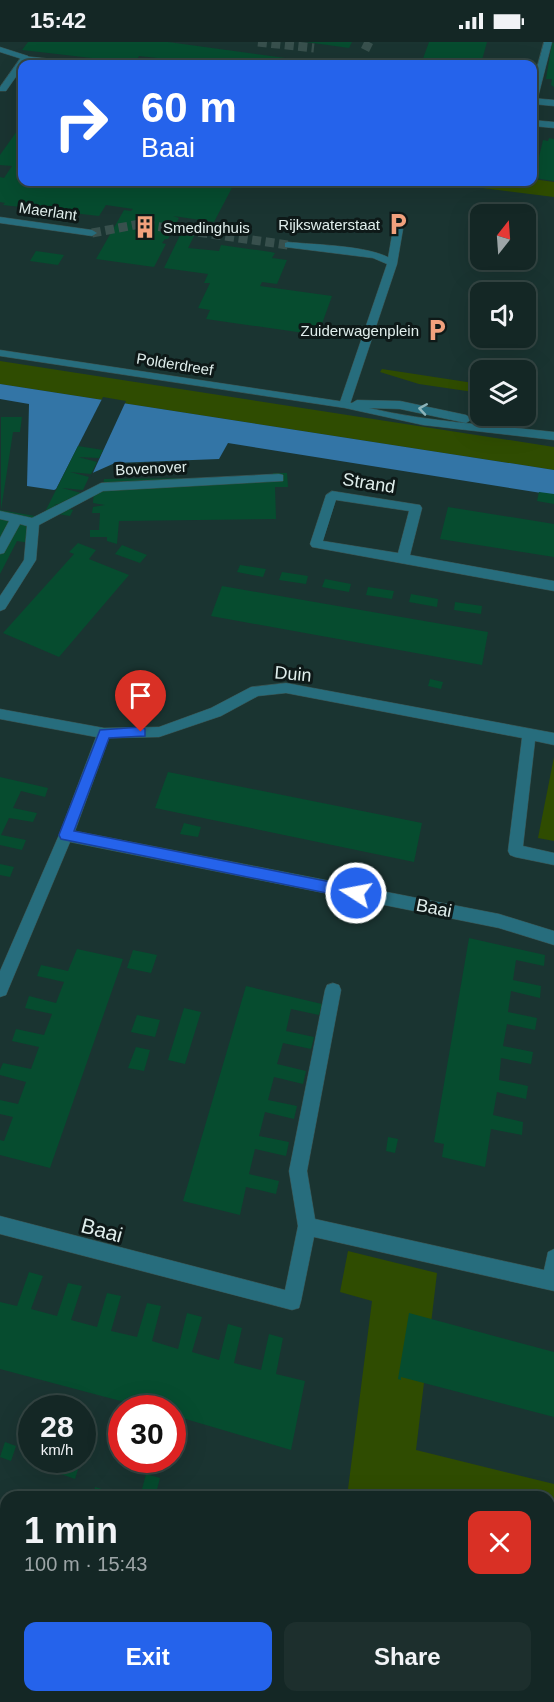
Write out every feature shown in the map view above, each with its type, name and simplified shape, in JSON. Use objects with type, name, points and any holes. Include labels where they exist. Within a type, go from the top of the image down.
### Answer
[{"type":"street","points":[[1,49],[10,42]]},
{"type":"street","points":[[537,85],[548,42]]},
{"type":"street","points":[[1,49],[25,58],[44,60]]},
{"type":"street","points":[[1,90],[18,67]]},
{"type":"street","points":[[537,101],[554,103]]},
{"type":"street","points":[[537,123],[554,125]]},
{"type":"street","name":"Maerlant","points":[[0,220],[92,233]]},
{"type":"street","points":[[345,405],[392,264],[398,229]]},
{"type":"street","points":[[288,245],[374,255],[387,259],[392,264]]},
{"type":"street","name":"Polderdreef","points":[[0,352],[345,405],[380,415],[432,424],[501,428],[554,436]]},
{"type":"street","name":"Bovenover","points":[[33,523],[101,487],[279,478]]},
{"type":"street","name":"Strand","points":[[403,558],[416,508],[332,495],[316,544],[554,586]]},
{"type":"street","points":[[0,515],[33,523],[30,560],[0,606]]},
{"type":"street","points":[[0,550],[16,519]]},
{"type":"street","name":"Duin","points":[[0,714],[104,733],[159,732],[216,712],[256,691],[286,688],[554,739]]},
{"type":"street","points":[[0,990],[66,835],[104,733]]},
{"type":"street","points":[[530,735],[515,851],[554,859]]},
{"type":"street","name":"Baai","points":[[66,835],[500,921],[554,938]]},
{"type":"street","name":"Baai","points":[[0,1225],[292,1301],[307,1226],[298,1171],[333,990]]},
{"type":"street","points":[[307,1226],[553,1282],[554,1258]]},
{"type":"green space","points":[[537,180],[554,182],[554,197],[467,186],[537,186]]},
{"type":"green space","points":[[0,361],[554,447],[554,470],[0,384]]},
{"type":"green space","points":[[382,369],[470,382],[470,392],[419,384],[380,372]]},
{"type":"green space","points":[[554,757],[554,841],[538,838]]},
{"type":"green space","points":[[348,1251],[437,1273],[416,1450],[554,1484],[554,1491],[348,1491],[372,1301],[340,1292]]},
{"type":"water","points":[[0,384],[554,470],[554,495],[228,443],[219,459],[115,463],[54,490],[27,486],[29,404],[0,399]]},
{"type":"pier","points":[[103,397],[126,401],[91,477],[54,493]]},
{"type":"building","points":[[28,42],[168,42],[300,60],[176,60],[139,56],[137,60],[109,60],[22,50]]},
{"type":"building","points":[[306,42],[352,42],[349,48]]},
{"type":"building","points":[[429,42],[487,42],[482,60],[422,60]]},
{"type":"building","points":[[552,43],[554,43],[554,87],[551,85],[552,79],[546,79]]},
{"type":"building","points":[[18,130],[18,186],[233,186],[214,222],[173,216],[179,218],[168,239],[162,243],[166,244],[154,267],[96,259],[124,210],[133,209],[106,205],[99,216],[3,205],[5,203],[0,202],[0,177],[4,178],[12,166],[0,165],[0,155]]},
{"type":"building","points":[[549,138],[554,139],[554,181],[537,178],[537,165],[543,140],[548,141]]},
{"type":"building","points":[[186,223],[200,224],[188,248],[219,251],[221,245],[271,252],[275,253],[272,258],[287,260],[277,284],[262,282],[260,286],[332,296],[318,335],[206,319],[210,310],[198,308],[210,283],[204,283],[208,274],[164,268]]},
{"type":"building","points":[[36,251],[64,255],[58,265],[30,261]]},
{"type":"building","points":[[1,417],[22,417],[20,432],[13,432],[1,510]]},
{"type":"building","points":[[78,446],[103,450],[99,458],[78,457],[97,462],[91,474],[70,472],[89,477],[83,490],[62,488],[81,493],[75,506],[54,504],[73,510],[70,516],[45,512]]},
{"type":"building","points":[[273,473],[287,473],[288,487],[275,487],[276,519],[119,521],[117,544],[107,541],[107,537],[90,537],[90,530],[99,530],[100,513],[92,513],[93,507],[105,505],[93,503],[94,490],[103,486],[104,479],[273,477]]},
{"type":"building","points":[[539,492],[554,494],[554,504],[537,501]]},
{"type":"building","points":[[448,507],[554,524],[554,557],[440,539]]},
{"type":"building","points":[[0,510],[35,516],[37,528],[30,543],[17,541],[0,574]]},
{"type":"building","points":[[78,543],[96,550],[89,559],[129,575],[59,657],[3,633],[74,554],[69,552]]},
{"type":"building","points":[[122,545],[147,555],[140,563],[115,554]]},
{"type":"building","points":[[240,565],[266,569],[263,577],[237,572]]},
{"type":"building","points":[[282,572],[308,576],[306,584],[279,580]]},
{"type":"building","points":[[325,579],[351,584],[349,592],[322,587]]},
{"type":"building","points":[[222,586],[488,632],[482,665],[211,616]]},
{"type":"building","points":[[368,587],[394,591],[392,599],[366,595]]},
{"type":"building","points":[[411,594],[438,599],[437,607],[409,602]]},
{"type":"building","points":[[455,602],[482,606],[481,614],[454,610]]},
{"type":"building","points":[[430,679],[443,682],[441,689],[428,686]]},
{"type":"building","points":[[168,772],[422,823],[414,862],[155,808]]},
{"type":"building","points":[[0,777],[48,788],[45,797],[21,791],[13,808],[37,813],[33,822],[9,818],[1,835],[26,840],[22,850],[0,845]]},
{"type":"building","points":[[184,823],[201,827],[198,837],[180,834]]},
{"type":"building","points":[[0,864],[14,867],[10,877],[0,875]]},
{"type":"building","points":[[469,938],[545,955],[544,966],[516,960],[513,980],[541,986],[540,998],[511,991],[508,1012],[537,1018],[535,1030],[507,1024],[503,1046],[533,1052],[531,1064],[501,1058],[499,1080],[528,1086],[526,1099],[497,1092],[493,1115],[523,1122],[522,1135],[491,1129],[485,1167],[442,1157],[444,1144],[434,1142]]},
{"type":"building","points":[[77,949],[123,959],[50,1168],[0,1155],[0,1140],[4,1141],[13,1117],[0,1114],[0,1100],[18,1104],[26,1082],[0,1075],[0,1070],[3,1063],[31,1069],[39,1047],[12,1041],[16,1029],[44,1035],[52,1014],[25,1008],[29,996],[56,1003],[64,982],[37,976],[41,965],[68,971]]},
{"type":"building","points":[[133,950],[157,955],[151,973],[127,968]]},
{"type":"building","points":[[246,986],[322,1004],[319,1015],[291,1009],[286,1031],[314,1037],[311,1049],[283,1043],[277,1064],[306,1071],[303,1084],[274,1077],[268,1100],[297,1106],[294,1119],[265,1112],[259,1136],[289,1142],[286,1156],[255,1149],[249,1174],[279,1181],[276,1194],[246,1187],[240,1215],[183,1201]]},
{"type":"building","points":[[184,1008],[201,1012],[185,1064],[168,1060]]},
{"type":"building","points":[[137,1015],[160,1020],[155,1037],[131,1032]]},
{"type":"building","points":[[136,1047],[150,1050],[144,1071],[128,1068]]},
{"type":"building","points":[[388,1137],[398,1139],[395,1153],[386,1151]]},
{"type":"building","points":[[29,1272],[43,1276],[31,1309],[57,1316],[68,1283],[82,1286],[71,1320],[97,1327],[107,1293],[121,1296],[111,1331],[137,1337],[147,1303],[161,1306],[152,1341],[178,1349],[187,1313],[202,1317],[192,1352],[219,1360],[228,1324],[242,1328],[234,1363],[261,1370],[269,1334],[283,1338],[276,1374],[305,1381],[291,1450],[186,1419],[186,1395],[108,1395],[108,1398],[0,1369],[0,1302],[17,1306]]},
{"type":"building","points":[[409,1313],[554,1352],[554,1417],[401,1377],[401,1380],[398,1379]]},
{"type":"building","points":[[5,1442],[16,1446],[11,1461],[0,1457]]},
{"type":"building","points":[[58,1473],[77,1473],[75,1479]]},
{"type":"building","points":[[146,1474],[160,1478],[157,1491],[142,1491]]},
{"type":"building","points":[[95,1487],[109,1491],[94,1491]]},
{"type":"tunnel","points":[[258,42],[314,48]]},
{"type":"tunnel","points":[[365,50],[369,42]]},
{"type":"tunnel","points":[[92,233],[140,224],[288,245]]},
{"type":"place","name":"Rijkswaterstaat","points":[[398,224]]},
{"type":"place","name":"Smedinghuis","points":[[145,227]]},
{"type":"place","name":"Zuiderwagenplein","points":[[437,330]]},
{"type":"route","points":[[141,732],[104,733],[66,835],[356,893]]}]
